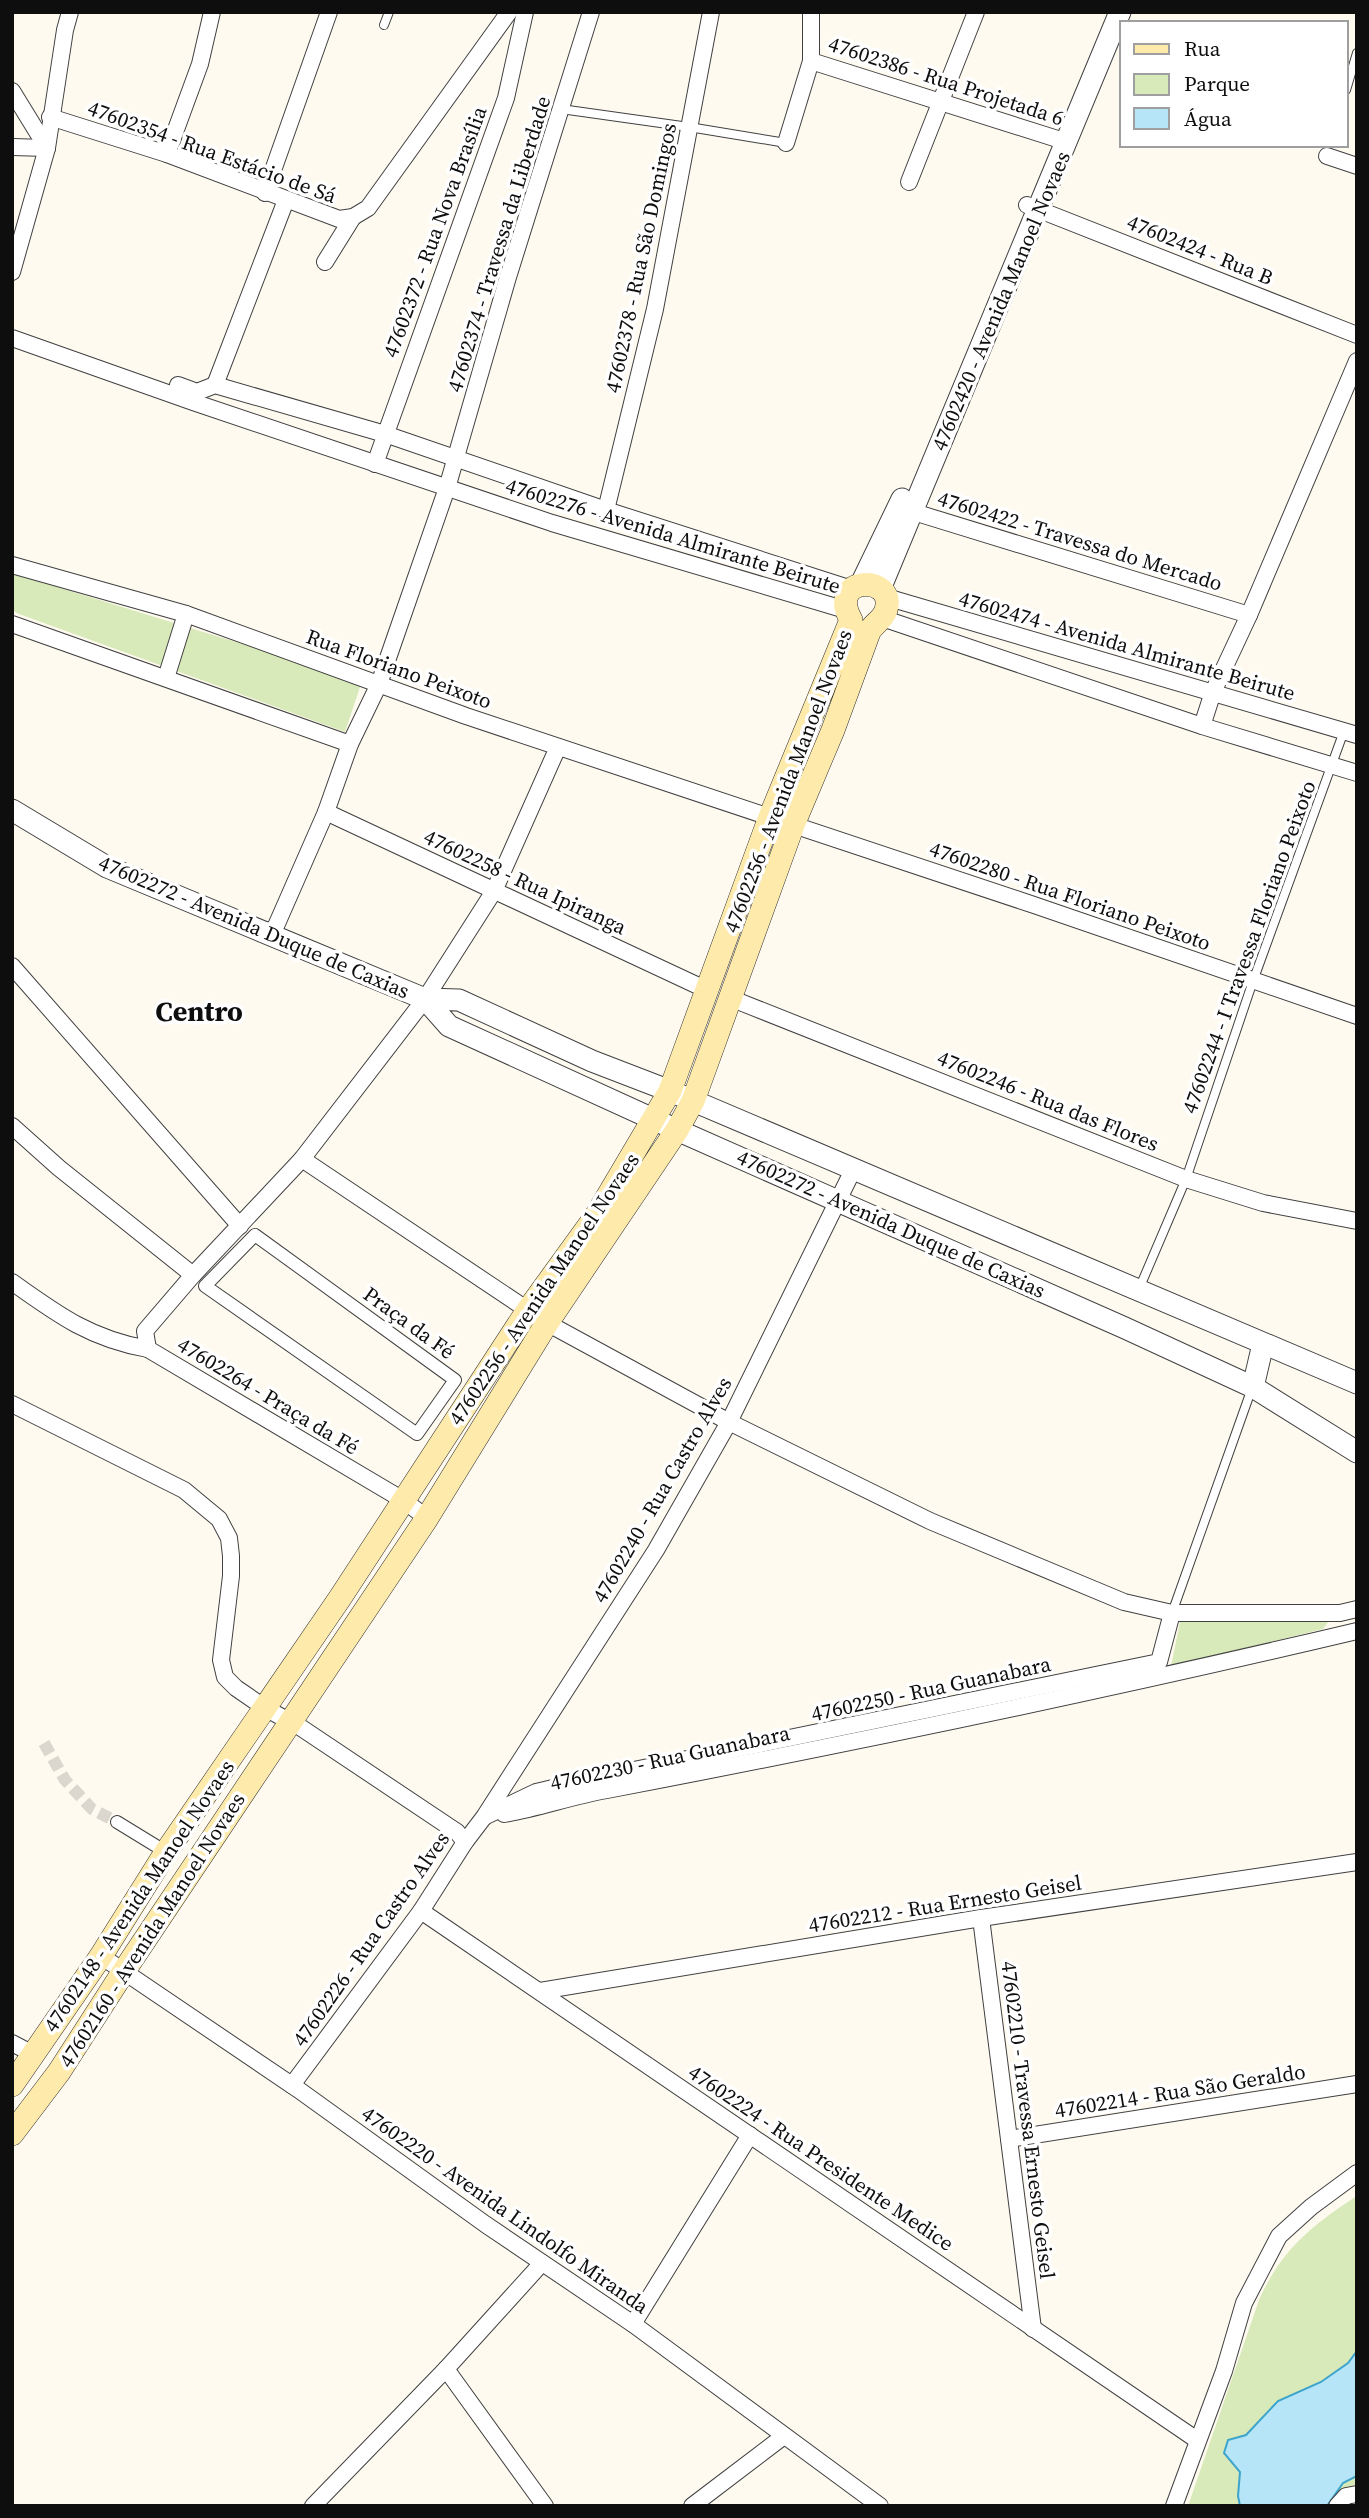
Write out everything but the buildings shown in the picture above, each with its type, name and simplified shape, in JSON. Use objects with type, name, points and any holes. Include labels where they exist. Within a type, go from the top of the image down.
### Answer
[{"type":"main road","name":"47602256 - Avenida Manoel Novaes","points":[[289,1723],[427,1518],[538,1317],[670,1091],[770,817],[810,722],[866,604]]},
{"type":"main road","name":"47602256 - Avenida Manoel Novaes","points":[[265,1708],[403,1500],[677,1130],[693,1101],[793,825],[833,730],[866,604]]},
{"type":"main road","name":"47602148 - Avenida Manoel Novaes","points":[[12,2085],[265,1708]]},
{"type":"main road","name":"47602160 - Avenida Manoel Novaes","points":[[12,2134],[59,2072],[289,1723]]},
{"type":"street","points":[[12,272],[47,148],[50,117],[70,12]]},
{"type":"street","points":[[167,154],[200,64],[212,12]]},
{"type":"street","points":[[265,192],[328,12]]},
{"type":"street","name":"47602354 - Rua Estácio de Sá","points":[[50,117],[167,154],[339,219],[353,218],[368,208],[509,12]]},
{"type":"street","name":"47602372 - Rua Nova Brasília","points":[[375,464],[506,98],[525,12]]},
{"type":"street","name":"47602374 - Travessa da Liberdade","points":[[272,935],[326,812],[351,744],[379,684],[447,488],[508,277],[591,12]]},
{"type":"street","name":"47602378 - Rua São Domingos","points":[[606,510],[655,309],[711,12]]},
{"type":"street","points":[[786,144],[811,61],[811,12]]},
{"type":"street","points":[[909,182],[976,12]]},
{"type":"street","points":[[1060,140],[1105,12]]},
{"type":"street","name":"47602420 - Avenida Manoel Novaes","points":[[866,604],[1060,140],[1120,12]]},
{"type":"street","name":"47602386 - Rua Projetada 6","points":[[811,61],[1060,140]]},
{"type":"street","points":[[12,91],[47,148]]},
{"type":"street","points":[[12,148],[47,148]]},
{"type":"street","points":[[1328,151],[1357,166]]},
{"type":"street","points":[[12,328],[195,397],[215,385],[286,200]]},
{"type":"street","name":"47602424 - Rua B","points":[[1034,206],[1357,335]]},
{"type":"street","points":[[325,262],[353,218]]},
{"type":"street","name":"47602276 - Avenida Almirante Beirute","points":[[12,338],[195,397],[375,464],[552,523],[866,604],[1202,726],[1357,773]]},
{"type":"street","points":[[1202,726],[1213,692],[1249,615],[1357,361]]},
{"type":"street","points":[[215,385],[385,434],[457,458],[866,604]]},
{"type":"street","name":"47602422 - Travessa do Mercado","points":[[905,509],[1249,615]]},
{"type":"street","name":"Rua Floriano Peixoto","points":[[12,565],[186,614],[558,747],[770,817]]},
{"type":"street","name":"47602474 - Avenida Almirante Beirute","points":[[866,604],[1213,692],[1351,733]]},
{"type":"street","points":[[166,678],[186,614]]},
{"type":"street","points":[[12,624],[351,744]]},
{"type":"street","points":[[810,722],[833,730]]},
{"type":"street","name":"47602264 - Praça da Fé","points":[[427,1518],[403,1500],[148,1349],[145,1331],[193,1275],[302,1159],[425,999],[494,891],[558,747]]},
{"type":"street","name":"47602272 - Avenida Duque de Caxias","points":[[12,810],[107,867],[425,999],[458,1000],[592,1061],[670,1091],[1138,1292],[1357,1382]]},
{"type":"street","name":"47602258 - Rua Ipiranga","points":[[326,812],[707,990]]},
{"type":"street","name":"47602280 - Rua Floriano Peixoto","points":[[770,817],[1357,1016]]},
{"type":"street","points":[[12,966],[240,1226]]},
{"type":"street","name":"47602246 - Rua das Flores","points":[[730,998],[1186,1179],[1263,1203],[1357,1221]]},
{"type":"street","name":"47602272 - Avenida Duque de Caxias","points":[[425,999],[449,1026],[1253,1387],[1357,1452]]},
{"type":"street","points":[[12,1126],[59,1168],[193,1275]]},
{"type":"street","points":[[302,1159],[538,1317],[729,1422],[942,1526],[1124,1602],[1172,1613],[1340,1613],[1357,1609]]},
{"type":"street","name":"47602240 - Rua Castro Alves","points":[[484,1817],[656,1550],[729,1422],[853,1170]]},
{"type":"street","name":"Praça da Fé","points":[[255,1235],[455,1380],[417,1434],[205,1286],[212,1278],[255,1235]]},
{"type":"street","points":[[12,1282],[57,1314],[96,1336],[148,1349]]},
{"type":"street","points":[[1253,1387],[1263,1344]]},
{"type":"street","points":[[12,1404],[184,1490],[219,1518],[229,1538],[231,1556],[221,1660],[225,1677],[236,1688],[309,1739],[465,1842]]},
{"type":"street","points":[[1159,1670],[1172,1613]]},
{"type":"street","name":"47602230 - Rua Guanabara","points":[[484,1817],[533,1809],[597,1791],[874,1739],[1159,1670],[1357,1631]]},
{"type":"street","name":"47602226 - Rua Castro Alves","points":[[292,2085],[421,1911],[484,1817]]},
{"type":"street","points":[[117,1822],[166,1852]]},
{"type":"street","name":"47602212 - Rua Ernesto Geisel","points":[[540,1991],[981,1917],[1357,1862]]},
{"type":"street","name":"47602224 - Rua Presidente Medice","points":[[421,1911],[1197,2440]]},
{"type":"street","name":"47602210 - Travessa Ernesto Geisel","points":[[981,1917],[1033,2329]]},
{"type":"street","name":"47602220 - Avenida Lindolfo Miranda","points":[[101,1956],[292,2085],[542,2263],[633,2324],[880,2506]]},
{"type":"street","points":[[12,2043],[33,2054]]},
{"type":"street","name":"47602214 - Rua São Geraldo","points":[[1009,2139],[1357,2084]]},
{"type":"street","points":[[633,2324],[750,2136]]},
{"type":"street","points":[[1174,2506],[1224,2371],[1244,2303],[1279,2236],[1311,2207],[1357,2173]]},
{"type":"street","points":[[313,2506],[446,2369],[542,2263]]},
{"type":"street","points":[[446,2369],[545,2506]]},
{"type":"street","points":[[692,2506],[784,2436]]},
{"type":"street","points":[[1337,2506],[1346,2496],[1357,2494]]},
{"type":"lane","points":[[384,25],[389,12]]},
{"type":"lane","points":[[1348,83],[1357,53]]},
{"type":"lane","points":[[561,109],[786,144]]},
{"type":"lane","name":"47602244 - I Travessa Floriano Peixoto","points":[[1138,1292],[1186,1179],[1253,981],[1333,766],[1351,733]]},
{"type":"lane","points":[[1172,1613],[1253,1387]]},
{"type":"green space","points":[[12,573],[362,681],[345,732],[19,614],[12,610]]},
{"type":"green space","points":[[1180,1622],[1328,1622],[1323,1629],[1171,1666]]},
{"type":"green space","points":[[1357,2196],[1357,2506],[1188,2506],[1259,2300],[1268,2282],[1299,2240]]},
{"type":"water","points":[[1357,2351],[1357,2476],[1343,2483],[1327,2506],[1240,2506],[1240,2472],[1224,2453],[1228,2440],[1246,2435],[1278,2401],[1321,2382],[1348,2363]]},
{"type":"tunnel","points":[[44,1743],[65,1780],[92,1809],[117,1822]]},
{"type":"district","name":"Centro","points":[[199,1011]]}]
